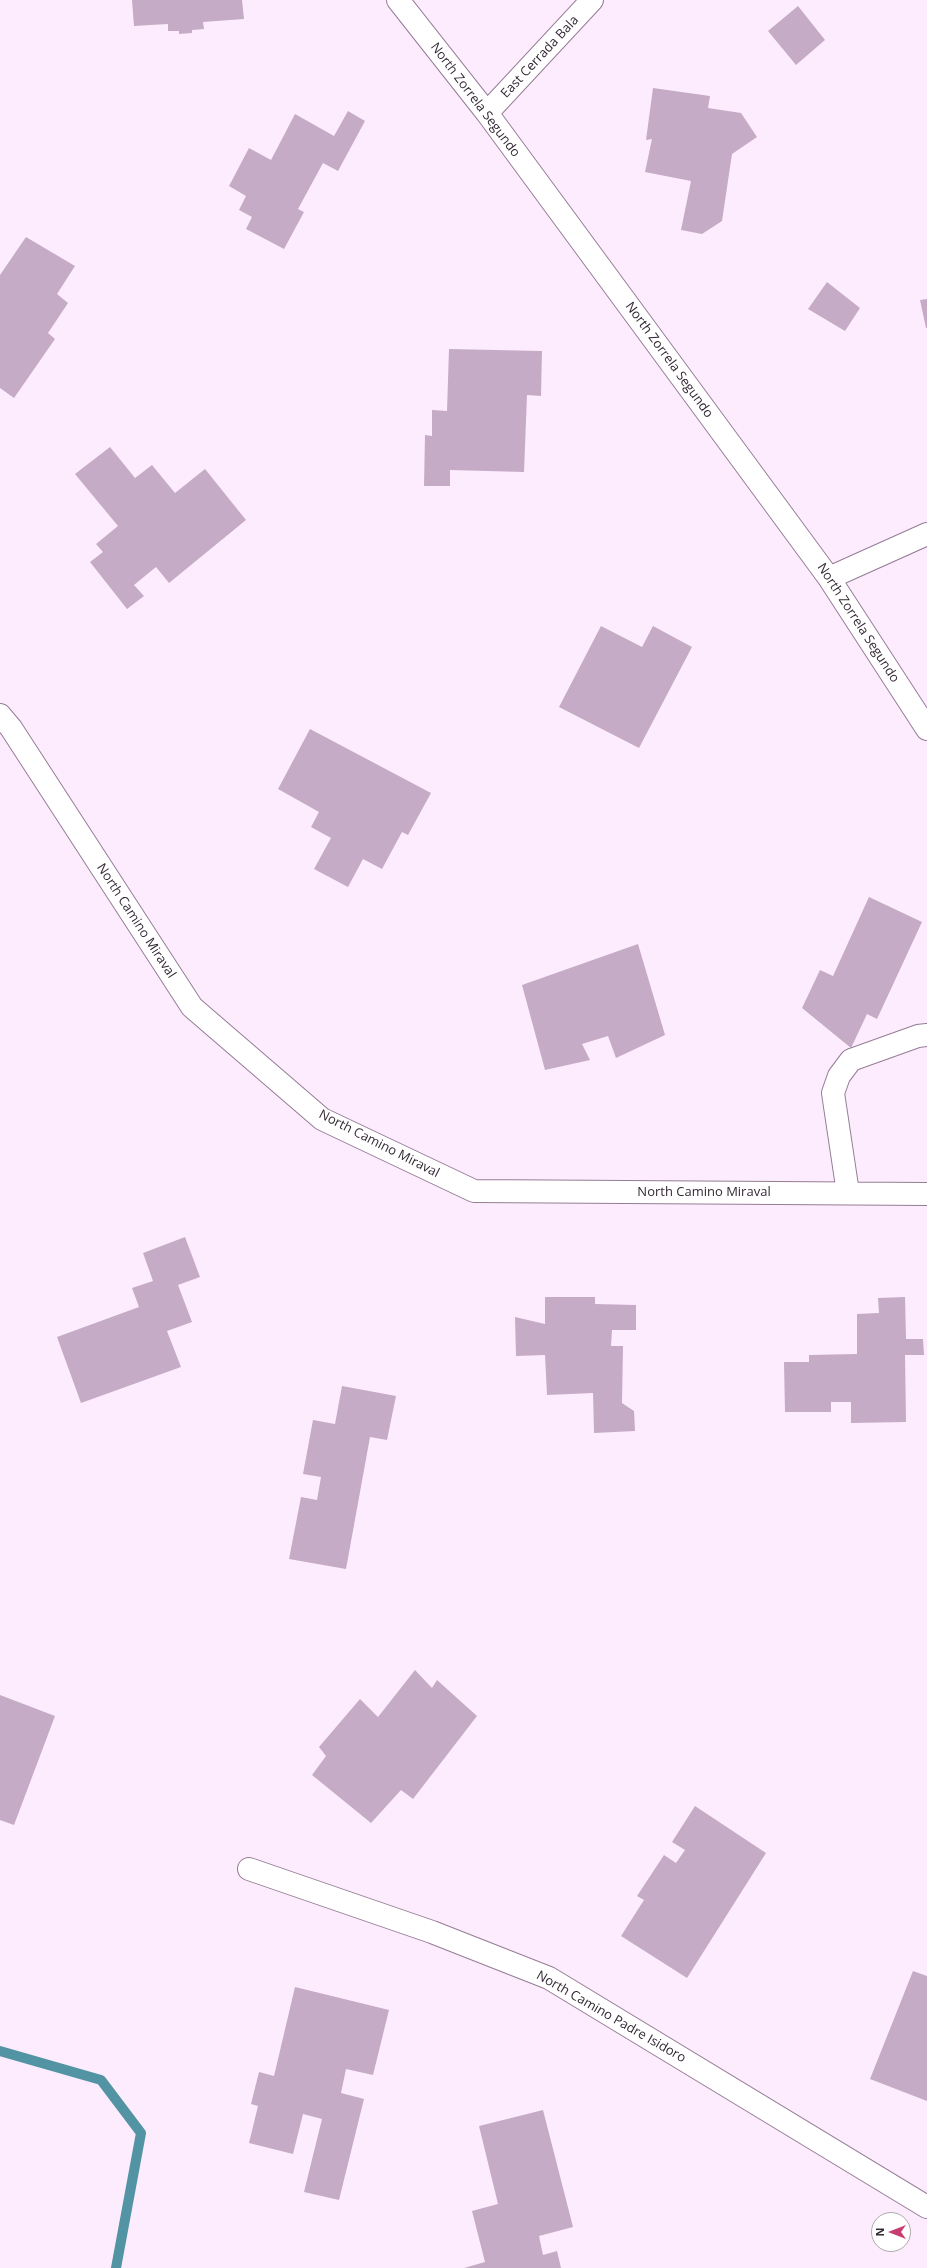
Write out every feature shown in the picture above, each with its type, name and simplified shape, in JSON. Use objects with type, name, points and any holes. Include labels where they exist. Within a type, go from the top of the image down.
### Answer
[{"type":"street","name":"North Zorrela Segundo","points":[[398,0],[487,113],[829,578],[927,729]]},
{"type":"street","name":"East Cerrada Bala","points":[[487,113],[592,0]]},
{"type":"street","points":[[829,578],[927,534]]},
{"type":"street","name":"North Camino Miraval","points":[[0,715],[15,734],[192,1007],[322,1119],[474,1191],[927,1194]]},
{"type":"street","points":[[848,1193],[833,1093],[839,1076],[851,1060],[918,1036],[927,1035]]},
{"type":"street","name":"North Camino Padre Isidoro","points":[[249,1869],[432,1932],[549,1978],[927,2207]]},
{"type":"building","points":[[132,0],[242,0],[244,19],[203,22],[204,29],[192,30],[192,33],[179,34],[179,31],[168,31],[168,24],[134,26]]},
{"type":"building","points":[[798,6],[825,40],[796,65],[768,31]]},
{"type":"building","points":[[653,88],[710,96],[708,108],[741,113],[757,137],[732,154],[722,221],[702,234],[681,230],[691,181],[645,172],[652,139],[646,140]]},
{"type":"building","points":[[348,111],[365,121],[338,171],[323,163],[298,209],[304,212],[284,249],[246,229],[252,217],[239,210],[246,196],[229,186],[249,148],[271,160],[295,114],[334,136]]},
{"type":"building","points":[[26,237],[75,266],[57,294],[68,303],[48,333],[55,339],[14,398],[0,388],[0,275]]},
{"type":"building","points":[[827,282],[860,308],[845,331],[808,309]]},
{"type":"building","points":[[927,299],[927,328],[926,328],[920,300]]},
{"type":"building","points":[[449,349],[542,351],[541,396],[527,395],[524,472],[450,470],[450,486],[424,486],[425,435],[432,436],[432,410],[447,411]]},
{"type":"building","points":[[110,447],[135,478],[152,465],[175,493],[205,469],[246,520],[169,583],[156,567],[134,585],[144,596],[127,609],[90,562],[103,552],[96,544],[118,526],[75,474]]},
{"type":"building","points":[[601,626],[642,647],[653,626],[692,647],[639,748],[559,707]]},
{"type":"building","points":[[310,729],[431,793],[408,835],[402,832],[382,869],[363,859],[348,887],[314,869],[331,838],[311,827],[319,812],[278,789]]},
{"type":"building","points":[[869,897],[922,922],[877,1019],[867,1014],[851,1048],[802,1008],[820,970],[833,976]]},
{"type":"building","points":[[638,944],[665,1035],[616,1058],[608,1036],[582,1044],[590,1060],[545,1070],[522,985]]},
{"type":"building","points":[[185,1237],[200,1277],[178,1285],[192,1322],[167,1331],[181,1367],[81,1403],[57,1337],[139,1307],[132,1288],[153,1281],[143,1253]]},
{"type":"building","points":[[545,1297],[595,1297],[595,1304],[636,1305],[636,1330],[612,1330],[611,1346],[623,1346],[622,1403],[634,1411],[635,1431],[594,1433],[593,1393],[547,1395],[545,1355],[516,1356],[515,1317],[545,1324]]},
{"type":"building","points":[[905,1297],[906,1339],[923,1339],[924,1355],[905,1355],[906,1422],[851,1423],[851,1402],[831,1402],[831,1412],[785,1412],[784,1362],[809,1362],[809,1355],[857,1354],[857,1314],[879,1313],[878,1298]]},
{"type":"building","points":[[342,1386],[396,1396],[387,1440],[370,1437],[346,1569],[289,1559],[301,1497],[317,1500],[321,1477],[303,1474],[313,1420],[335,1424]]},
{"type":"building","points":[[415,1670],[432,1688],[437,1680],[477,1716],[413,1799],[401,1790],[371,1823],[312,1775],[326,1756],[319,1747],[360,1699],[378,1717]]},
{"type":"building","points":[[0,1695],[55,1716],[14,1825],[0,1820]]},
{"type":"building","points":[[695,1806],[766,1853],[687,1978],[621,1936],[644,1900],[637,1896],[664,1855],[676,1863],[685,1850],[672,1842]]},
{"type":"building","points":[[913,1971],[927,1976],[927,2101],[870,2079]]},
{"type":"building","points":[[295,1987],[389,2010],[373,2075],[346,2069],[341,2093],[364,2099],[339,2200],[304,2192],[322,2119],[303,2114],[293,2154],[249,2143],[258,2106],[251,2104],[259,2072],[274,2076]]},
{"type":"building","points":[[543,2110],[573,2227],[539,2236],[543,2255],[557,2251],[561,2268],[464,2268],[485,2262],[472,2211],[498,2204],[479,2126]]},
{"type":"waterway","points":[[0,2051],[101,2080],[141,2133],[116,2268]]}]
